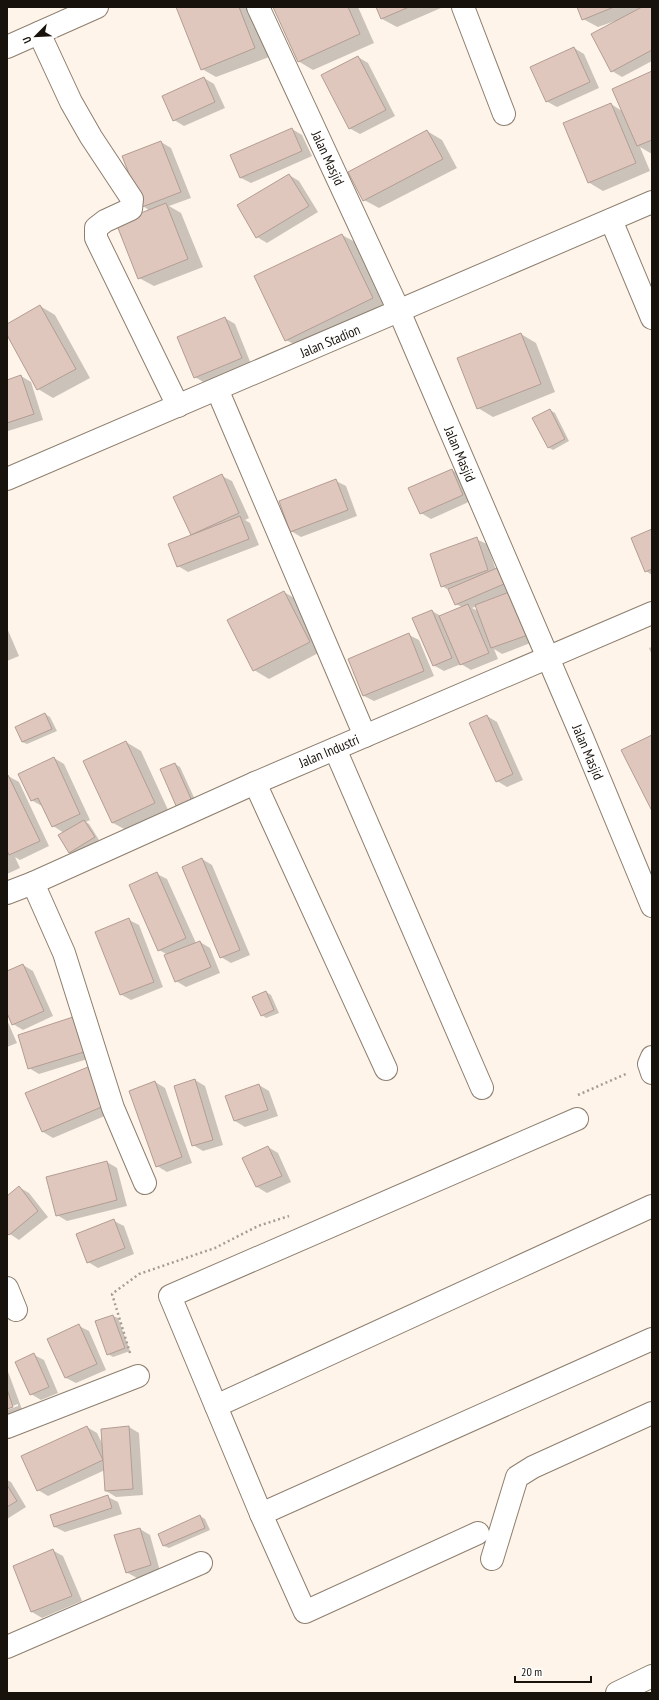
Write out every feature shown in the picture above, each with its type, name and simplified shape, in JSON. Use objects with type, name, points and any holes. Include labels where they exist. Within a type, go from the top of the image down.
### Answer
[{"type":"street","points":[[7,47],[97,7]]},
{"type":"street","name":"Jalan Masjid","points":[[258,7],[399,311],[582,737],[652,906]]},
{"type":"street","points":[[462,7],[504,114]]},
{"type":"street","points":[[38,33],[71,102],[91,137],[132,199],[131,209],[105,221],[96,228],[96,238],[178,406]]},
{"type":"street","name":"Jalan Stadion","points":[[7,479],[652,202]]},
{"type":"street","points":[[611,220],[652,318]]},
{"type":"street","points":[[217,389],[365,736]]},
{"type":"street","name":"Jalan Industri","points":[[7,893],[33,883],[255,783],[652,613]]},
{"type":"street","points":[[334,749],[482,1088]]},
{"type":"street","points":[[255,783],[386,1069]]},
{"type":"street","points":[[33,883],[64,953],[113,1108],[145,1183]]},
{"type":"street","points":[[652,1057],[649,1064],[652,1073]]},
{"type":"street","points":[[478,1533],[305,1612],[261,1514],[170,1296],[577,1119]]},
{"type":"street","points":[[216,1406],[652,1206]]},
{"type":"street","points":[[7,1288],[16,1310]]},
{"type":"street","points":[[261,1514],[652,1339]]},
{"type":"street","points":[[7,1427],[138,1376]]},
{"type":"street","points":[[492,1559],[517,1477],[533,1467],[652,1413]]},
{"type":"street","points":[[7,1647],[201,1563]]},
{"type":"street","points":[[617,1693],[652,1676]]},
{"type":"building","points":[[176,7],[239,7],[255,48],[201,70]]},
{"type":"building","points":[[273,7],[348,7],[360,34],[298,62]]},
{"type":"building","points":[[376,7],[409,7],[381,19]]},
{"type":"building","points":[[577,7],[614,7],[582,20]]},
{"type":"building","points":[[642,7],[652,7],[652,50],[611,72],[591,34]]},
{"type":"building","points":[[574,47],[590,82],[546,102],[530,67]]},
{"type":"building","points":[[358,56],[386,110],[349,129],[321,75]]},
{"type":"building","points":[[652,71],[652,140],[637,146],[612,89]]},
{"type":"building","points":[[204,77],[215,102],[173,121],[162,96]]},
{"type":"building","points":[[611,103],[636,163],[588,183],[563,123]]},
{"type":"building","points":[[292,128],[302,151],[240,178],[230,155]]},
{"type":"building","points":[[427,130],[443,159],[363,201],[348,172]]},
{"type":"building","points":[[161,141],[181,192],[142,207],[122,156]]},
{"type":"building","points":[[289,174],[309,206],[256,238],[237,205]]},
{"type":"building","points":[[166,203],[188,259],[138,279],[116,223]]},
{"type":"building","points":[[342,234],[373,298],[285,341],[254,276]]},
{"type":"building","points":[[40,305],[76,369],[37,390],[7,335],[7,324]]},
{"type":"building","points":[[225,317],[242,358],[194,378],[177,337]]},
{"type":"building","points":[[521,333],[541,384],[477,409],[457,358]]},
{"type":"building","points":[[21,375],[34,414],[7,423],[7,380]]},
{"type":"building","points":[[550,409],[565,439],[548,448],[532,418]]},
{"type":"building","points":[[452,469],[463,495],[420,514],[408,488]]},
{"type":"building","points":[[222,474],[239,513],[191,535],[173,497]]},
{"type":"building","points":[[336,479],[348,510],[290,532],[279,501]]},
{"type":"building","points":[[240,516],[249,539],[177,567],[168,544]]},
{"type":"building","points":[[652,529],[652,569],[645,572],[631,538]]},
{"type":"building","points":[[477,537],[488,570],[441,587],[430,554]]},
{"type":"building","points":[[497,568],[504,584],[455,605],[448,589]]},
{"type":"building","points":[[284,591],[310,642],[253,671],[227,620]]},
{"type":"building","points":[[512,591],[528,635],[491,648],[475,605]]},
{"type":"building","points":[[468,604],[489,653],[460,665],[439,616]]},
{"type":"building","points":[[432,610],[452,658],[433,666],[412,618]]},
{"type":"building","points":[[409,633],[424,671],[363,696],[348,659]]},
{"type":"building","points":[[45,713],[52,729],[22,742],[15,727]]},
{"type":"building","points":[[487,715],[513,774],[496,782],[469,723]]},
{"type":"building","points":[[652,735],[652,811],[621,750]]},
{"type":"building","points":[[126,741],[155,803],[112,823],[83,761]]},
{"type":"building","points":[[54,757],[80,814],[52,827],[38,798],[31,801],[18,774]]},
{"type":"building","points":[[175,763],[192,801],[177,808],[160,769]]},
{"type":"building","points":[[8,775],[40,841],[9,855],[7,850]]},
{"type":"building","points":[[84,820],[95,837],[69,853],[58,835]]},
{"type":"building","points":[[202,858],[240,950],[220,958],[182,867]]},
{"type":"building","points":[[157,872],[186,938],[158,951],[129,885]]},
{"type":"building","points":[[129,918],[154,982],[120,995],[95,932]]},
{"type":"building","points":[[200,941],[211,967],[175,982],[164,955]]},
{"type":"building","points":[[23,964],[44,1011],[12,1025],[7,1013],[7,971]]},
{"type":"building","points":[[266,991],[274,1010],[261,1016],[252,997]]},
{"type":"building","points":[[73,1017],[84,1052],[28,1069],[18,1035]]},
{"type":"building","points":[[88,1067],[104,1106],[42,1132],[25,1093]]},
{"type":"building","points":[[195,1079],[213,1140],[192,1146],[174,1086]]},
{"type":"building","points":[[155,1081],[182,1157],[156,1167],[129,1091]]},
{"type":"building","points":[[259,1084],[268,1110],[234,1121],[225,1096]]},
{"type":"building","points":[[268,1146],[282,1176],[256,1187],[242,1158]]},
{"type":"building","points":[[107,1161],[117,1200],[56,1216],[46,1177]]},
{"type":"building","points":[[19,1186],[38,1211],[9,1235],[7,1233],[7,1196]]},
{"type":"building","points":[[114,1219],[125,1248],[87,1263],[76,1234]]},
{"type":"building","points":[[113,1315],[125,1348],[107,1355],[95,1321]]},
{"type":"building","points":[[79,1324],[97,1364],[65,1378],[47,1339]]},
{"type":"building","points":[[34,1353],[49,1387],[30,1395],[15,1362]]},
{"type":"building","points":[[7,1389],[13,1407],[7,1409]]},
{"type":"building","points":[[87,1426],[103,1460],[37,1491],[21,1456]]},
{"type":"building","points":[[129,1426],[133,1489],[105,1491],[101,1429]]},
{"type":"building","points":[[7,1485],[17,1501],[7,1507]]},
{"type":"building","points":[[108,1495],[112,1508],[54,1527],[50,1515]]},
{"type":"building","points":[[200,1515],[205,1528],[163,1546],[158,1534]]},
{"type":"building","points":[[140,1528],[151,1565],[126,1573],[114,1535]]},
{"type":"building","points":[[53,1549],[72,1596],[31,1612],[13,1566]]}]
